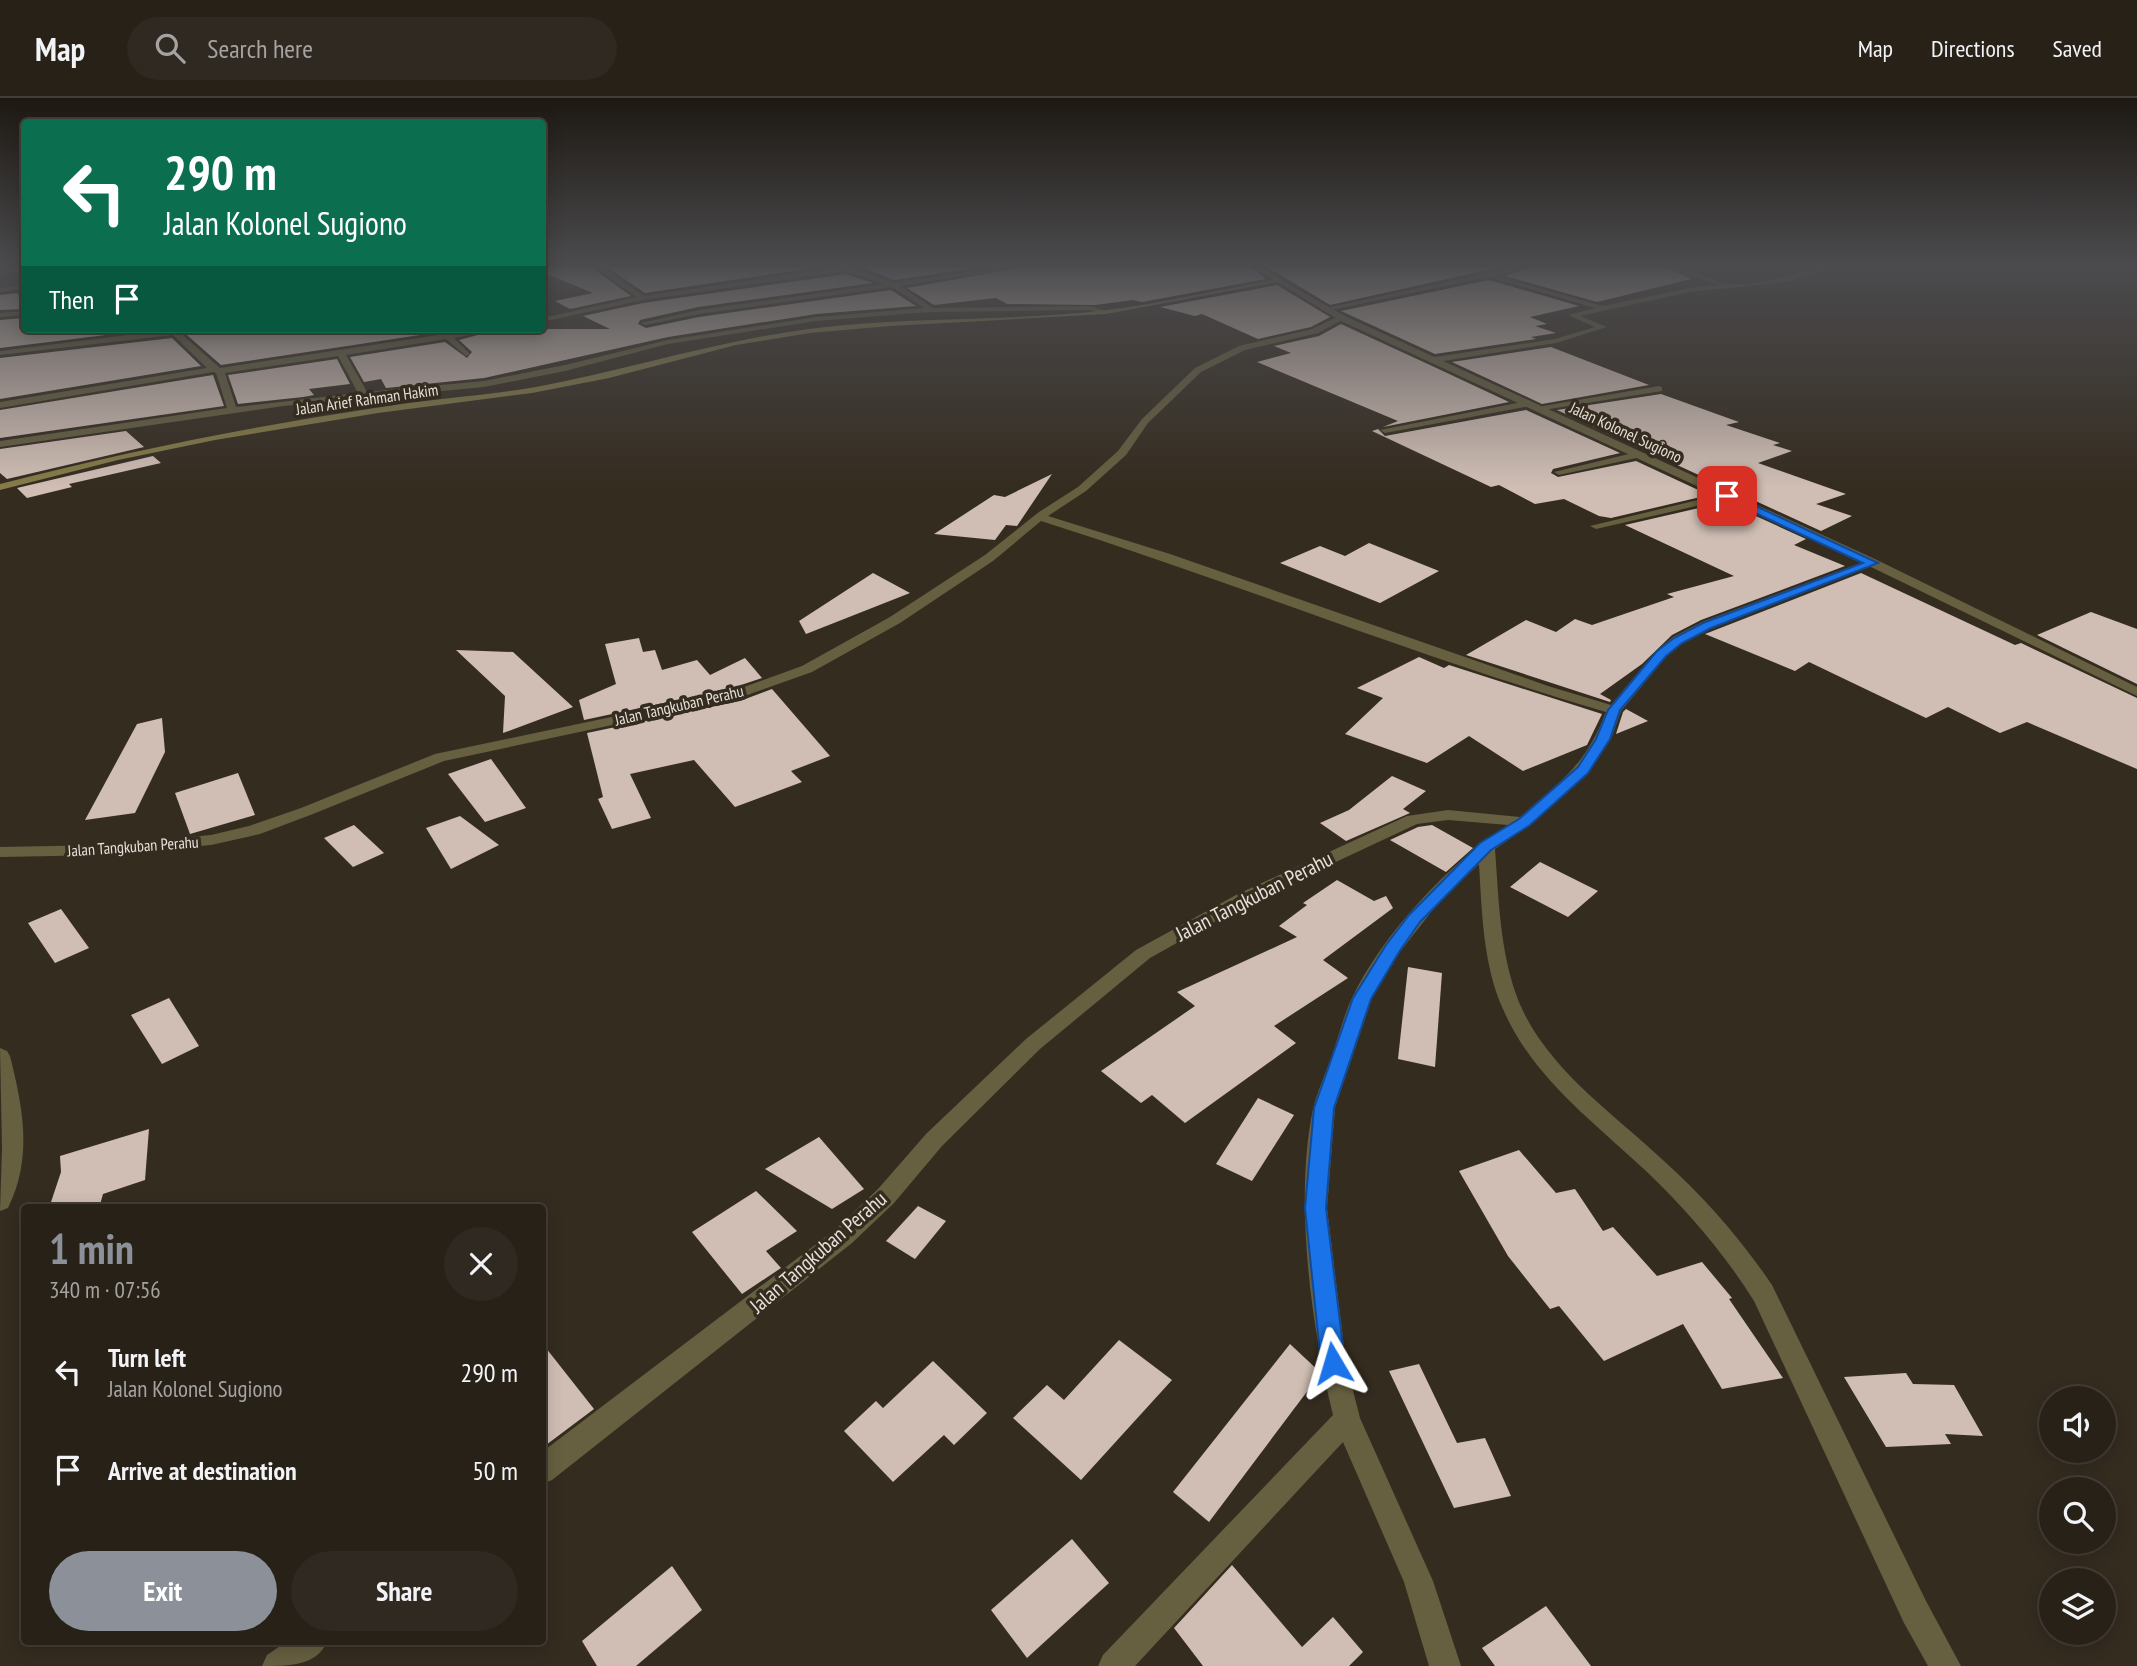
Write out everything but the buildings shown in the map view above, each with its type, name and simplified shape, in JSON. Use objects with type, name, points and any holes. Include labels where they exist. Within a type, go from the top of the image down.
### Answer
[{"type":"main road","name":"Jalan Arief Rahman Hakim","points":[[0,487],[117,457],[215,437],[378,410],[532,390],[609,375],[753,340]]},
{"type":"street","points":[[0,353],[101,340]]},
{"type":"street","points":[[184,340],[216,370],[232,410]]},
{"type":"street","points":[[0,405],[216,370],[429,340]]},
{"type":"street","points":[[452,340],[466,354]]},
{"type":"street","points":[[0,444],[232,410],[496,382],[646,340]]},
{"type":"street","name":"Jalan Tangkuban Perahu","points":[[0,852],[107,850],[211,840],[254,830],[307,811],[440,757],[734,695],[807,669],[895,620],[989,558],[1040,517],[1082,489],[1122,453],[1145,421],[1198,370],[1242,348],[1277,340]]},
{"type":"street","name":"Jalan Kolonel Sugiono","points":[[1389,340],[1873,563],[2137,692]]},
{"type":"street","points":[[1431,360],[1559,340]]},
{"type":"street","points":[[341,354],[364,396]]},
{"type":"street","points":[[1385,430],[1532,406],[1659,390]]},
{"type":"street","points":[[1559,471],[1637,455]]},
{"type":"street","points":[[1596,526],[1727,496]]},
{"type":"street","points":[[1040,517],[1166,557],[1543,689],[1614,710]]},
{"type":"street","points":[[1445,1666],[1418,1581],[1348,1419],[1333,1363],[1315,1208],[1324,1108],[1362,998],[1414,919],[1486,847],[1524,822],[1583,770],[1603,739],[1614,710],[1661,654],[1678,640],[1743,610],[1873,563]]},
{"type":"street","name":"Jalan Tangkuban Perahu","points":[[546,1467],[844,1236],[886,1196],[934,1140],[1032,1044],[1143,954],[1242,899],[1413,819],[1448,815],[1524,822]]},
{"type":"street","points":[[1486,847],[1492,927],[1511,1007],[1526,1037],[1550,1069],[1681,1192],[1746,1265],[1763,1293],[1915,1612],[1945,1666]]},
{"type":"street","points":[[0,1056],[10,1100],[15,1148],[0,1201]]},
{"type":"street","points":[[1114,1666],[1348,1419]]},
{"type":"street","points":[[278,1666],[308,1645]]},
{"type":"route","points":[[1333,1363],[1315,1208],[1324,1108],[1362,998],[1392,949],[1433,898],[1486,847],[1524,822],[1583,770],[1603,739],[1614,710],[1661,654],[1678,640],[1743,610],[1873,563],[1727,496]]}]
